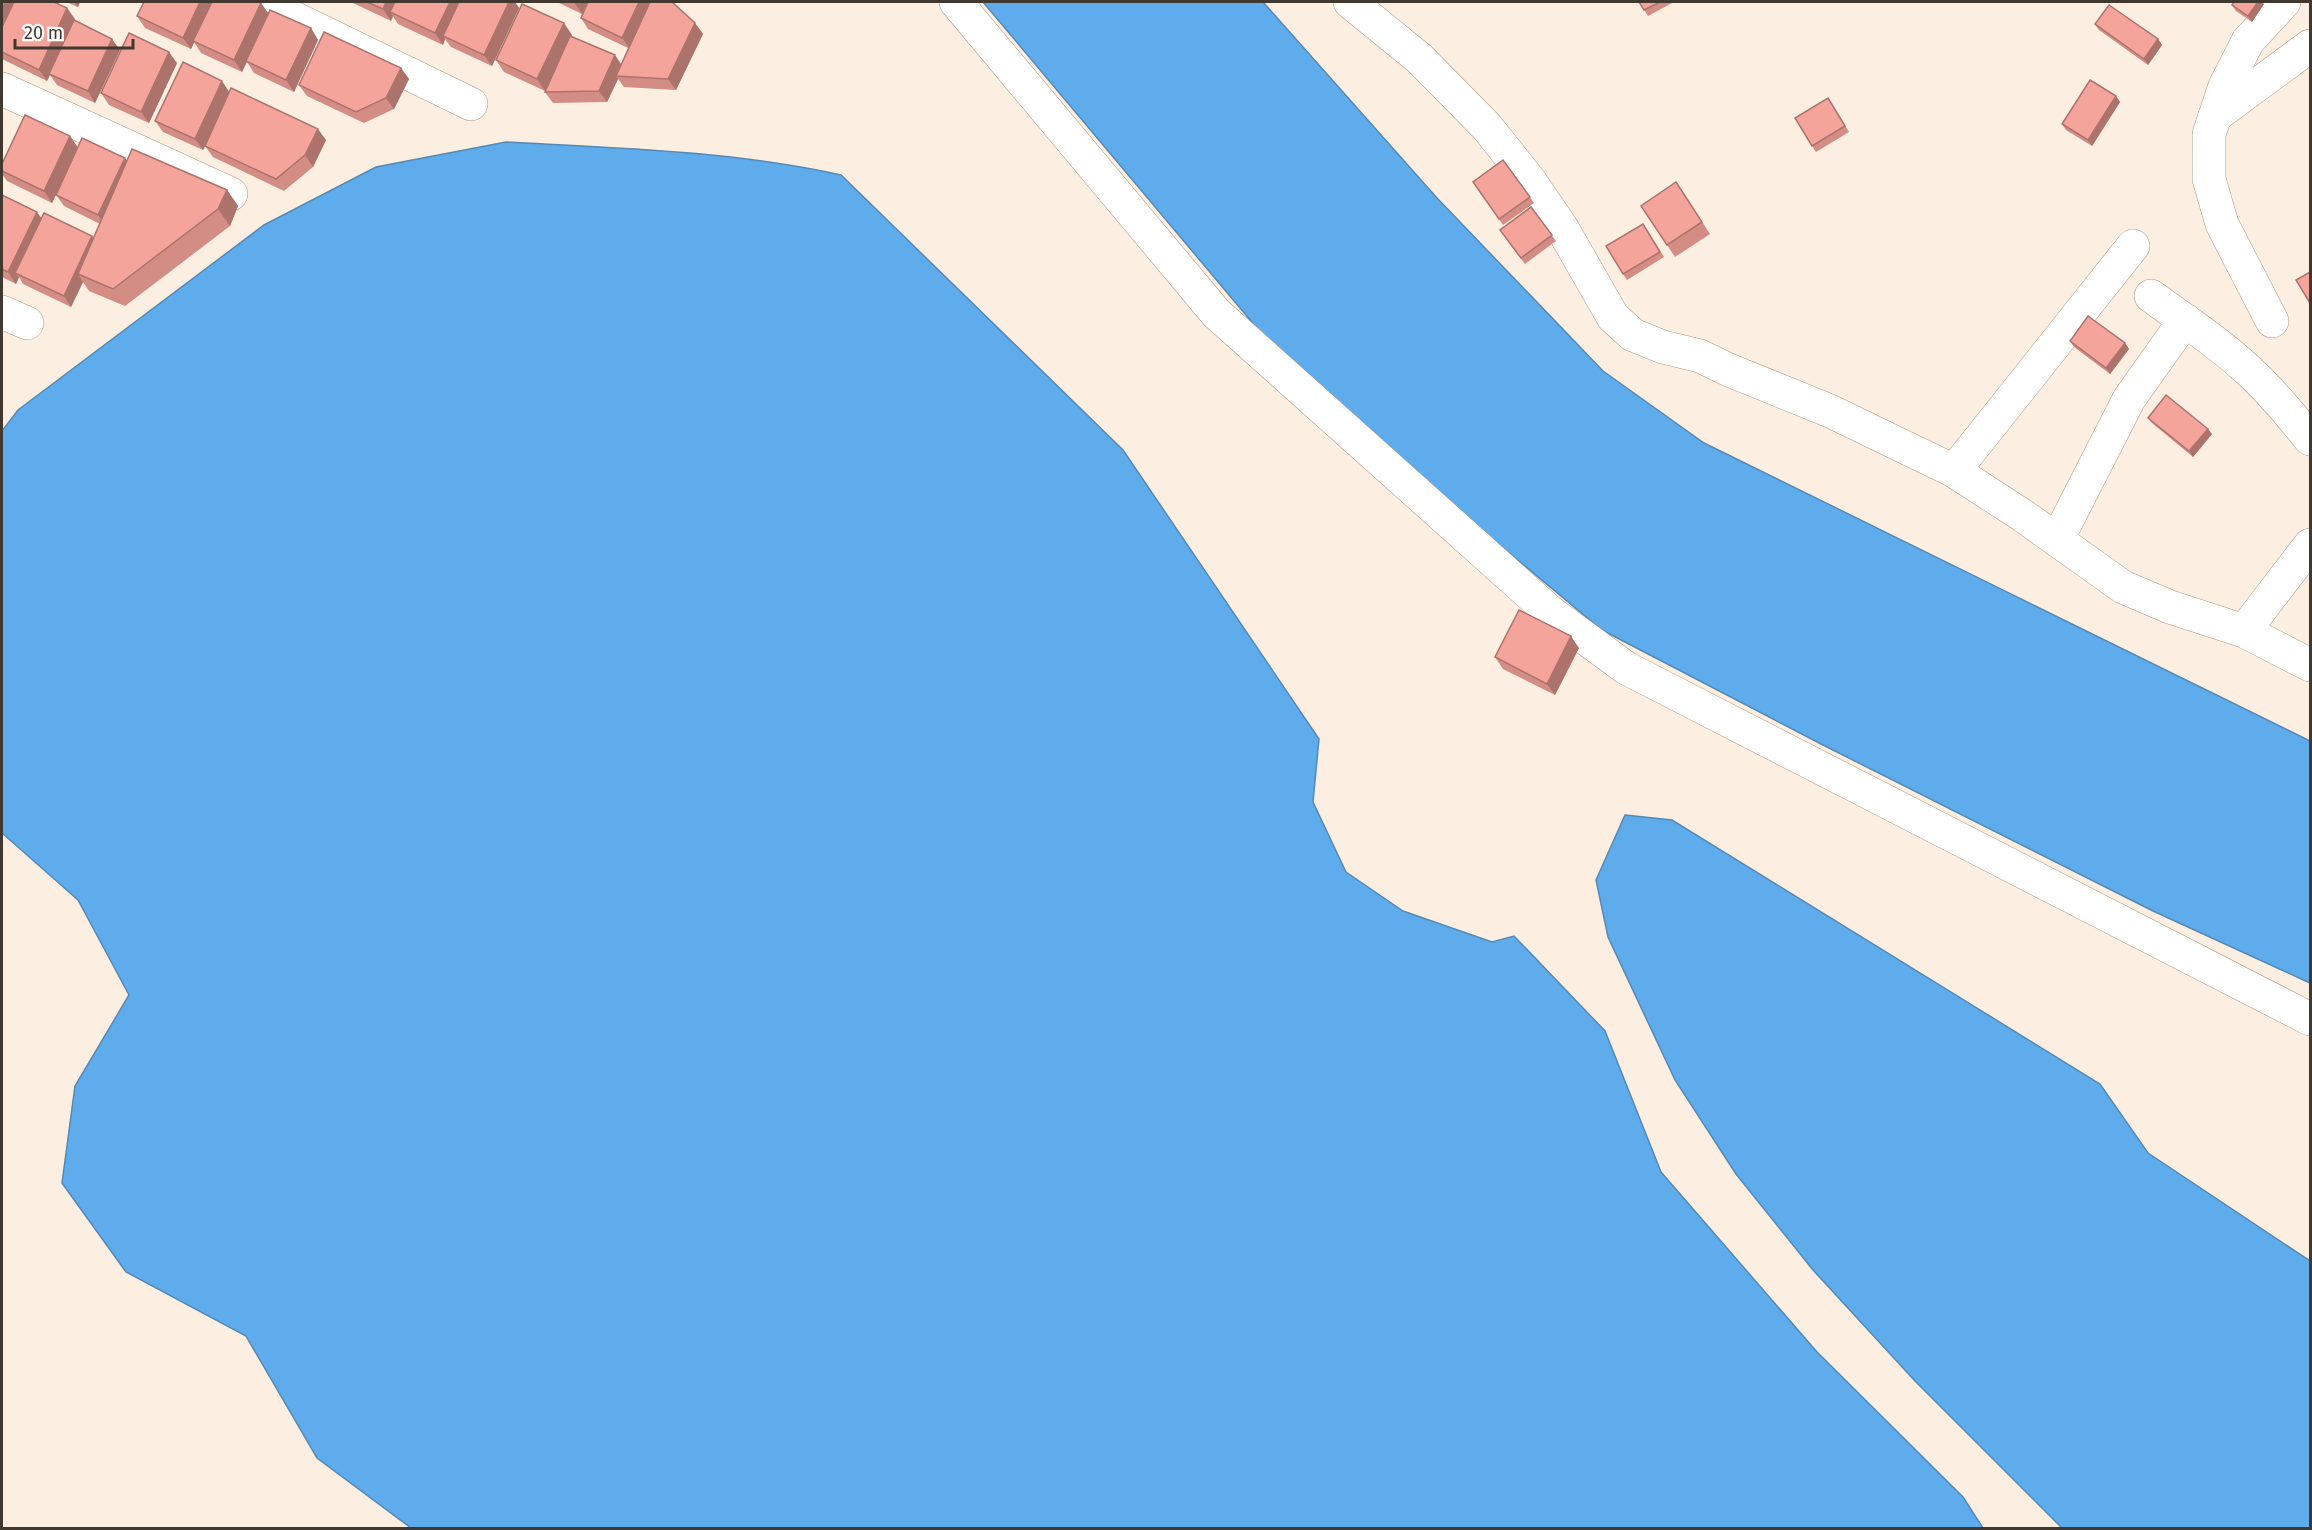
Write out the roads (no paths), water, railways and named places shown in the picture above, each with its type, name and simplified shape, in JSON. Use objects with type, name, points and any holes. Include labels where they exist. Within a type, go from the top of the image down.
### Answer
[{"type":"street","points":[[261,2],[471,104]]},
{"type":"street","points":[[956,2],[1216,313],[1550,612],[1626,668],[2310,1019]]},
{"type":"street","points":[[1350,2],[1419,58],[1488,128],[1530,180],[1562,228],[1613,317],[1633,335],[1663,347],[1700,356],[1767,384],[1830,411],[1954,471],[2123,587],[2170,607],[2244,631],[2310,665]]},
{"type":"street","points":[[2272,321],[2222,224],[2209,179],[2209,134],[2225,86],[2248,41],[2284,2]]},
{"type":"street","points":[[2215,116],[2310,46]]},
{"type":"street","points":[[2,89],[231,194]]},
{"type":"street","points":[[1954,471],[2133,246]]},
{"type":"street","points":[[2151,296],[2248,370],[2279,400],[2310,439]]},
{"type":"street","points":[[2057,540],[2129,399],[2185,320]]},
{"type":"street","points":[[2244,631],[2310,545]]},
{"type":"water","points":[[983,2],[1263,2],[1437,198],[1603,371],[1704,443],[2310,741],[2310,983],[2153,911],[1821,744],[1602,630],[1396,459],[1261,333]]},
{"type":"water","points":[[506,142],[717,156],[841,175],[1123,450],[1319,739],[1313,802],[1346,872],[1403,911],[1492,942],[1514,936],[1605,1031],[1661,1172],[1817,1352],[1963,1497],[1983,1528],[411,1528],[317,1458],[246,1336],[126,1272],[62,1183],[75,1086],[129,995],[78,900],[2,833],[2,431],[18,410],[264,225],[376,167]]},
{"type":"water","points":[[1625,815],[1672,820],[2100,1084],[2148,1153],[2310,1261],[2310,1528],[2062,1528],[1915,1381],[1813,1270],[1736,1174],[1675,1080],[1608,937],[1596,880]]}]
